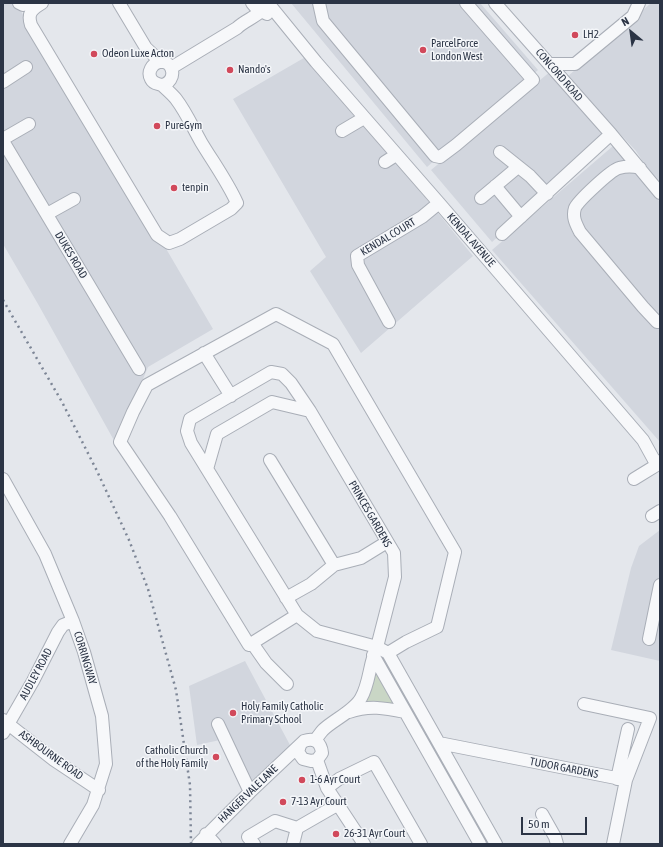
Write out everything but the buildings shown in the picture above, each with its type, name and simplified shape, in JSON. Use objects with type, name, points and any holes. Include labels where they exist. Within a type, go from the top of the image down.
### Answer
[{"type":"street","points":[[19,3],[23,5],[26,3]]},
{"type":"street","points":[[42,3],[32,9],[29,14],[31,25],[157,235],[169,243],[180,239],[232,209],[237,203],[176,100],[166,74],[146,48],[119,3]]},
{"type":"street","points":[[242,23],[251,3]]},
{"type":"street","name":"KENDAL AVENUE","points":[[251,3],[257,9],[266,6],[281,19],[364,118],[643,440],[654,460],[660,462]]},
{"type":"street","points":[[319,3],[322,21],[435,156],[440,157],[533,80],[466,3]]},
{"type":"street","name":"CONCORD ROAD","points":[[495,3],[515,20],[549,64],[623,147],[660,193]]},
{"type":"street","points":[[549,64],[575,64],[633,16],[639,3]]},
{"type":"street","points":[[146,48],[150,76],[154,83],[231,32],[266,6]]},
{"type":"street","points":[[150,70],[155,64],[166,74]]},
{"type":"street","points":[[3,82],[26,67]]},
{"type":"street","points":[[342,131],[364,118]]},
{"type":"street","points":[[3,140],[29,124]]},
{"type":"street","points":[[502,234],[611,134]]},
{"type":"street","name":"DUKES ROAD","points":[[3,140],[139,369]]},
{"type":"street","points":[[623,147],[622,159],[617,168],[589,192],[575,208],[574,220],[580,232],[643,307],[657,322],[660,322]]},
{"type":"street","points":[[500,152],[530,176],[547,194]]},
{"type":"street","points":[[385,162],[396,155]]},
{"type":"street","points":[[617,168],[627,166],[635,166],[640,168]]},
{"type":"street","points":[[481,198],[518,167]]},
{"type":"street","points":[[495,186],[521,217]]},
{"type":"street","points":[[47,214],[74,199]]},
{"type":"street","name":"KENDAL COURT","points":[[389,322],[358,265],[357,256],[422,217],[439,203]]},
{"type":"street","points":[[297,615],[249,645],[170,516],[124,459],[120,442],[133,412],[148,385],[276,314],[333,344],[454,552],[437,627],[406,642],[388,654]]},
{"type":"street","points":[[204,353],[231,396]]},
{"type":"street","name":"PRINCES GARDENS","points":[[346,713],[361,699],[371,669],[375,651],[395,577],[394,554],[310,412],[291,383],[282,374],[271,372],[190,419],[187,431],[191,443],[297,615],[317,631],[375,651],[388,654],[496,844]]},
{"type":"street","points":[[207,469],[217,434],[272,402],[310,412]]},
{"type":"street","points":[[270,460],[334,565]]},
{"type":"street","points":[[634,479],[660,462]]},
{"type":"street","name":"CORRINGWAY","points":[[3,479],[45,554],[73,621],[84,652],[102,716],[106,764],[93,805],[70,844]]},
{"type":"street","points":[[3,505],[12,496]]},
{"type":"street","points":[[286,598],[311,584],[334,565],[361,558],[387,542]]},
{"type":"street","points":[[648,639],[660,584]]},
{"type":"street","name":"AUDLEY ROAD","points":[[5,726],[33,681],[58,632],[63,625],[73,621]]},
{"type":"street","points":[[252,643],[266,663],[287,684]]},
{"type":"street","points":[[375,651],[405,712],[480,844]]},
{"type":"street","points":[[584,704],[613,711],[655,716],[622,780]]},
{"type":"street","points":[[315,740],[322,731],[346,713],[360,708],[380,707],[405,712]]},
{"type":"street","points":[[218,724],[250,792]]},
{"type":"street","name":"ASHBOURNE ROAD","points":[[5,726],[99,790]]},
{"type":"street","points":[[613,844],[628,729]]},
{"type":"street","points":[[419,737],[432,730]]},
{"type":"street","points":[[307,740],[315,740],[321,746],[321,756],[317,760],[303,760],[299,748],[307,740]]},
{"type":"street","name":"TUDOR GARDENS","points":[[439,743],[622,780]]},
{"type":"street","name":"HANGER VALE LANE","points":[[202,840],[250,792],[299,748]]},
{"type":"street","points":[[317,760],[327,788],[364,844]]},
{"type":"street","points":[[327,788],[339,779],[374,762],[421,844]]},
{"type":"street","points":[[293,844],[297,828],[338,805]]},
{"type":"street","points":[[542,814],[557,844]]},
{"type":"street","points":[[254,844],[248,838],[275,821],[297,828]]},
{"type":"street","points":[[202,840],[215,844]]},
{"type":"shaded area","points":[[3,3],[16,3],[168,252],[213,329],[148,367],[116,444],[3,244]]},
{"type":"shaded area","points":[[291,3],[480,3],[538,70],[427,167]]},
{"type":"shaded area","points":[[651,3],[660,3],[660,188],[636,151],[567,77]]},
{"type":"shaded area","points":[[309,55],[473,256],[361,353],[310,271],[326,257],[233,99]]},
{"type":"shaded area","points":[[551,71],[607,138],[492,242],[431,170]]},
{"type":"shaded area","points":[[613,146],[660,202],[660,442],[492,250]]},
{"type":"shaded area","points":[[660,530],[660,661],[611,650],[631,568],[639,546]]},
{"type":"shaded area","name":"Holy Family Catholic Primary School","points":[[245,661],[290,745],[242,790],[220,740],[197,745],[189,686]]},
{"type":"green space","points":[[375,672],[378,672],[397,705],[363,703]]},
{"type":"railway","points":[[3,300],[62,402],[97,471],[129,540],[148,589],[176,690],[190,785],[191,844]]},
{"type":"place","name":"LH2","points":[[575,35]]},
{"type":"place","name":"ParcelForce London West","points":[[423,50]]},
{"type":"place","name":"Odeon Luxe Acton","points":[[94,54]]},
{"type":"place","name":"Nando's","points":[[230,70]]},
{"type":"place","name":"PureGym","points":[[157,126]]},
{"type":"place","name":"tenpin","points":[[174,188]]},
{"type":"place","name":"Holy Family Catholic Primary School","points":[[233,713]]},
{"type":"place","name":"Catholic Church of the Holy Family","points":[[216,757]]},
{"type":"place","name":"1-6 Ayr Court","points":[[302,780]]},
{"type":"place","name":"7-13 Ayr Court","points":[[283,802]]},
{"type":"place","name":"26-31 Ayr Court","points":[[336,834]]}]
